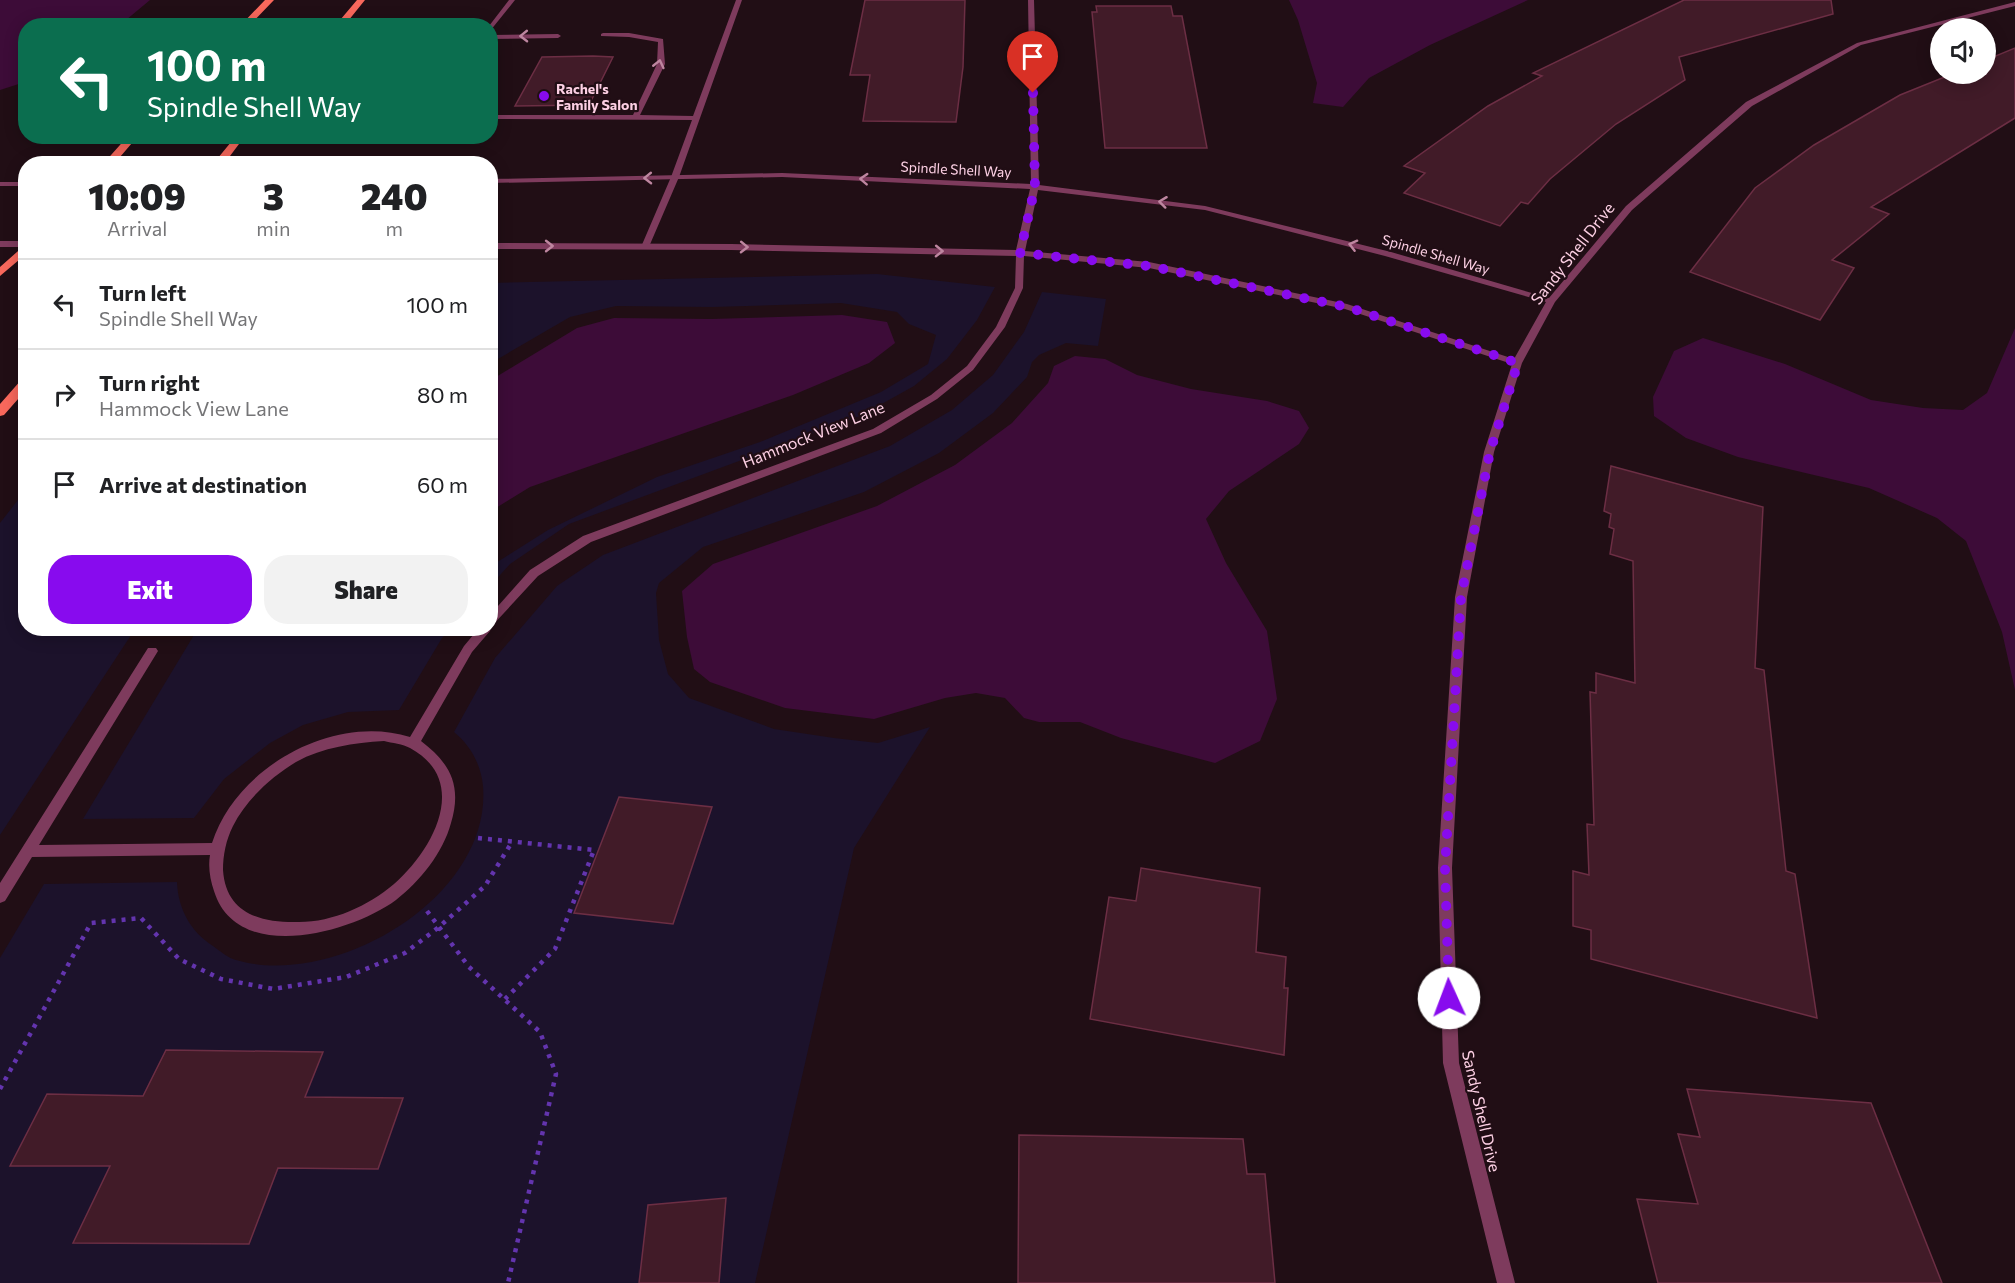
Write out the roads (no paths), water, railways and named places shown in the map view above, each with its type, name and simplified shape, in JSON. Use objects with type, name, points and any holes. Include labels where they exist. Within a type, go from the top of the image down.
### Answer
[{"type":"main road","points":[[252,18],[270,0]]},
{"type":"main road","points":[[346,18],[361,0]]},
{"type":"main road","points":[[115,156],[127,144]]},
{"type":"main road","points":[[225,156],[234,144]]},
{"type":"main road","points":[[0,273],[18,254]]},
{"type":"main road","points":[[0,412],[18,391]]},
{"type":"street","points":[[498,18],[512,0]]},
{"type":"street","points":[[645,247],[675,177],[739,0]]},
{"type":"street","name":"Hammock View Lane","points":[[498,614],[534,573],[587,539],[877,430],[934,397],[970,368],[1000,327],[1019,288],[1020,253],[1035,187],[1031,0]]},
{"type":"street","name":"Sandy Shell Drive","points":[[1506,1283],[1451,1063],[1445,868],[1461,597],[1490,452],[1518,363],[1551,301],[1629,208],[1749,104],[1858,44],[2015,4]]},
{"type":"street","points":[[603,35],[629,35],[661,40],[661,64],[636,117]]},
{"type":"street","points":[[498,37],[558,36]]},
{"type":"street","points":[[498,117],[697,118]]},
{"type":"street","name":"Spindle Shell Way","points":[[498,181],[782,175],[1035,187],[1205,208],[1388,254],[1551,301]]},
{"type":"street","points":[[0,184],[18,184]]},
{"type":"street","points":[[0,244],[18,245]]},
{"type":"street","points":[[498,246],[1020,253],[1149,266],[1347,307],[1518,363]]},
{"type":"street","points":[[413,743],[468,649],[479,636]]},
{"type":"street","points":[[0,896],[152,651]]},
{"type":"street","points":[[384,736],[413,743],[435,758],[448,779],[450,805],[442,834],[427,859],[406,882],[371,908],[329,925],[288,931],[252,924],[227,907],[215,880],[216,849],[229,818],[246,796],[282,765],[316,748],[351,737],[384,736]]},
{"type":"street","points":[[28,851],[216,849]]},
{"type":"place","name":"Rachel's Family Salon","points":[[544,96]]}]
